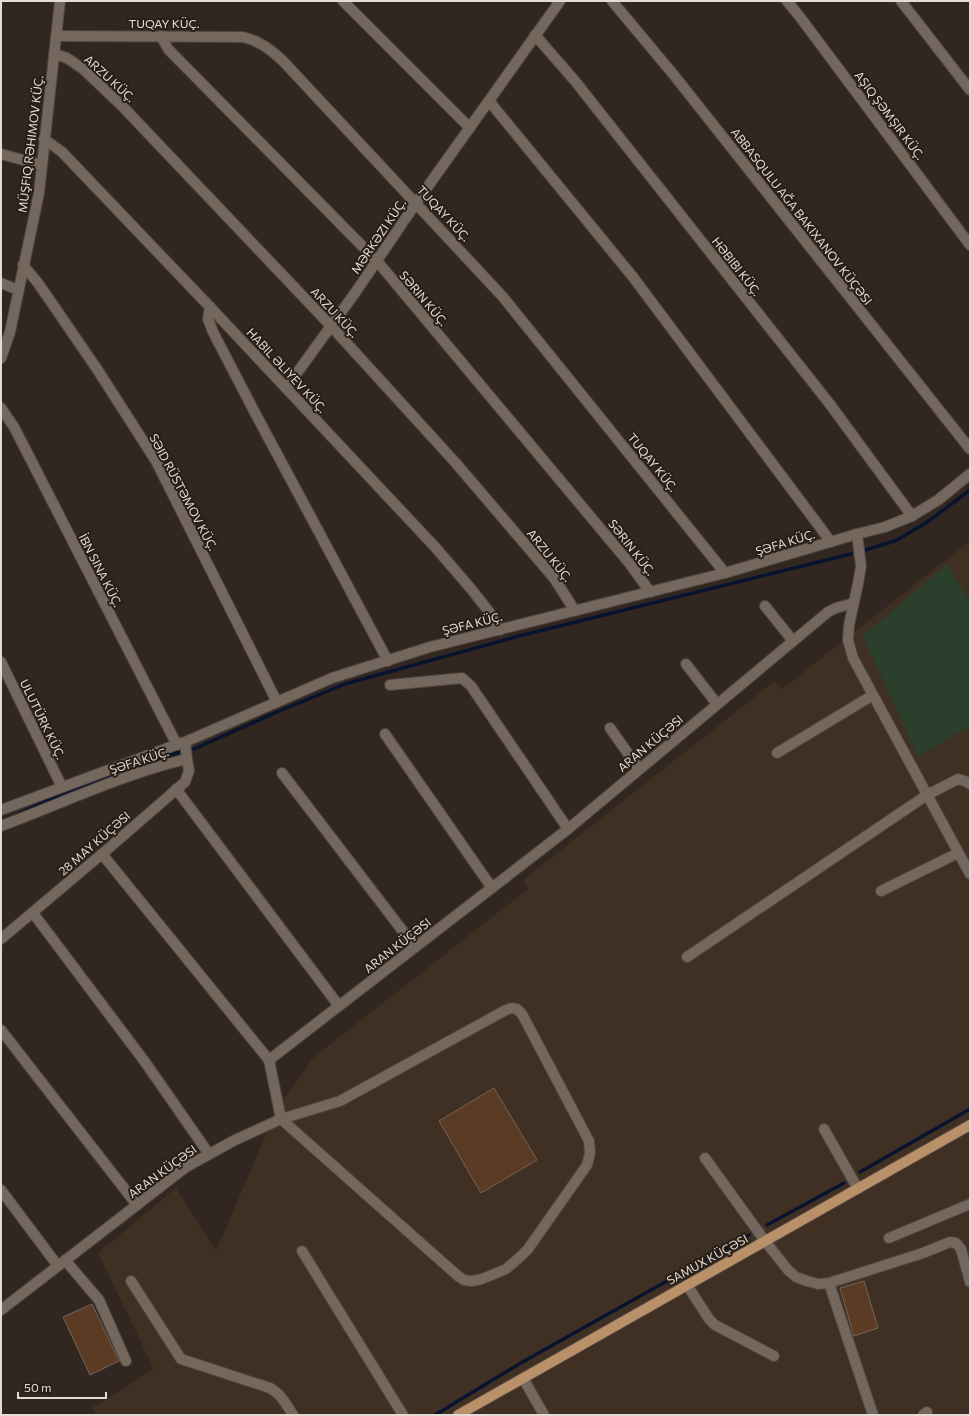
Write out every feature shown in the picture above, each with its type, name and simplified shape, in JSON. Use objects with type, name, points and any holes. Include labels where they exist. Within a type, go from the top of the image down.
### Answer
[{"type":"main road","name":"SAMUX KÜÇƏSI","points":[[458,1415],[970,1125]]},
{"type":"street","name":"MÜŞFIQ RƏHIMOV KÜÇ.","points":[[1,358],[10,332],[38,193],[60,1]]},
{"type":"street","points":[[343,1],[470,128]]},
{"type":"street","name":"MƏRKƏZI KÜÇ.","points":[[286,388],[560,1]]},
{"type":"street","points":[[612,1],[673,74],[970,449]]},
{"type":"street","points":[[787,1],[970,245]]},
{"type":"street","points":[[901,1],[970,90]]},
{"type":"street","name":"HƏBIBI KÜÇ.","points":[[536,35],[575,81],[819,391],[912,516]]},
{"type":"street","name":"TUQAY KÜÇ.","points":[[56,36],[243,37],[254,40],[267,47],[283,61],[503,297],[725,573]]},
{"type":"street","name":"SƏRIN KÜÇ.","points":[[161,36],[168,48],[377,261],[630,564],[650,592]]},
{"type":"street","name":"ARZU KÜÇ.","points":[[54,54],[67,58],[83,69],[124,108],[331,326],[454,460],[554,578],[575,611]]},
{"type":"street","points":[[489,101],[633,278],[831,542]]},
{"type":"street","name":"HABIL ƏLIYEV KÜÇ.","points":[[44,139],[62,152],[435,547],[472,590],[500,630]]},
{"type":"street","points":[[1,154],[42,165]]},
{"type":"street","name":"SƏID RÜSTƏMOV KÜÇ.","points":[[23,265],[38,283],[97,369],[156,462],[277,702]]},
{"type":"street","points":[[1,283],[18,290]]},
{"type":"street","points":[[210,307],[208,319],[213,332],[257,418],[388,661]]},
{"type":"street","name":"İBN SINA KÜÇ.","points":[[1,408],[14,427],[181,744]]},
{"type":"street","name":"ŞƏFA KÜÇ.","points":[[1,826],[129,776],[187,758],[181,744],[332,678],[430,647],[725,573],[885,527],[912,516],[938,500],[970,474]]},
{"type":"street","points":[[857,534],[861,566],[848,640],[853,658],[970,874]]},
{"type":"street","name":"ARAN KÜÇƏSI","points":[[269,1060],[568,829],[828,612],[854,603]]},
{"type":"street","points":[[765,606],[793,641]]},
{"type":"street","name":"ULUTÜRK KÜÇ.","points":[[1,662],[62,787]]},
{"type":"street","points":[[686,664],[717,704]]},
{"type":"street","points":[[390,685],[462,678],[471,686],[568,829]]},
{"type":"street","points":[[777,754],[873,695]]},
{"type":"street","points":[[610,728],[639,769]]},
{"type":"street","points":[[385,734],[492,888]]},
{"type":"street","points":[[1,810],[181,744]]},
{"type":"street","name":"28 MAY KÜÇƏSI","points":[[1,939],[185,782],[189,771],[187,758]]},
{"type":"street","points":[[282,773],[415,947]]},
{"type":"street","points":[[687,956],[927,795],[958,779],[970,784]]},
{"type":"street","points":[[176,790],[339,1006]]},
{"type":"street","points":[[881,890],[958,853]]},
{"type":"street","points":[[102,854],[269,1060],[281,1119]]},
{"type":"street","points":[[32,913],[145,1062],[209,1154]]},
{"type":"street","name":"ARAN KÜÇƏSI","points":[[1,1310],[186,1167],[235,1140],[281,1119],[340,1101],[511,1008],[517,1009],[522,1014],[589,1141],[590,1153],[587,1165],[528,1250],[506,1269],[482,1279],[472,1281],[464,1280],[458,1276],[281,1119]]},
{"type":"street","points":[[1,1030],[137,1205]]},
{"type":"street","points":[[824,1129],[858,1189]]},
{"type":"street","points":[[705,1158],[765,1241],[788,1270],[796,1277],[818,1284],[828,1283],[923,1253],[950,1242],[956,1243],[961,1249],[970,1282]]},
{"type":"street","points":[[1,1190],[62,1263],[100,1300],[126,1361]]},
{"type":"street","points":[[889,1238],[970,1204]]},
{"type":"street","points":[[302,1251],[403,1415]]},
{"type":"street","points":[[131,1281],[181,1359],[270,1388],[277,1392],[293,1415]]},
{"type":"street","points":[[828,1283],[873,1415]]},
{"type":"street","points":[[687,1285],[709,1319],[715,1325],[774,1356]]},
{"type":"street","points":[[523,1378],[544,1415]]},
{"type":"shaded area","points":[[970,541],[970,1415],[96,1415],[92,1408],[154,1369],[98,1253],[176,1188],[216,1251],[278,1107],[313,1058],[528,889],[523,880],[775,681],[782,689]]},
{"type":"green space","points":[[947,564],[970,602],[970,726],[918,757],[863,636]]},
{"type":"building","points":[[494,1088],[537,1160],[481,1193],[439,1121]]},
{"type":"building","points":[[864,1281],[878,1328],[854,1336],[840,1288]]},
{"type":"building","points":[[92,1304],[119,1361],[90,1375],[63,1317]]},
{"type":"waterway","points":[[865,550],[895,541],[926,523],[970,490]]},
{"type":"waterway","points":[[194,749],[345,684],[519,636],[851,554]]},
{"type":"waterway","points":[[17,815],[50,799],[179,752]]},
{"type":"waterway","points":[[860,1172],[970,1109]]},
{"type":"waterway","points":[[767,1225],[844,1183]]},
{"type":"waterway","points":[[435,1415],[519,1364],[749,1235]]}]
